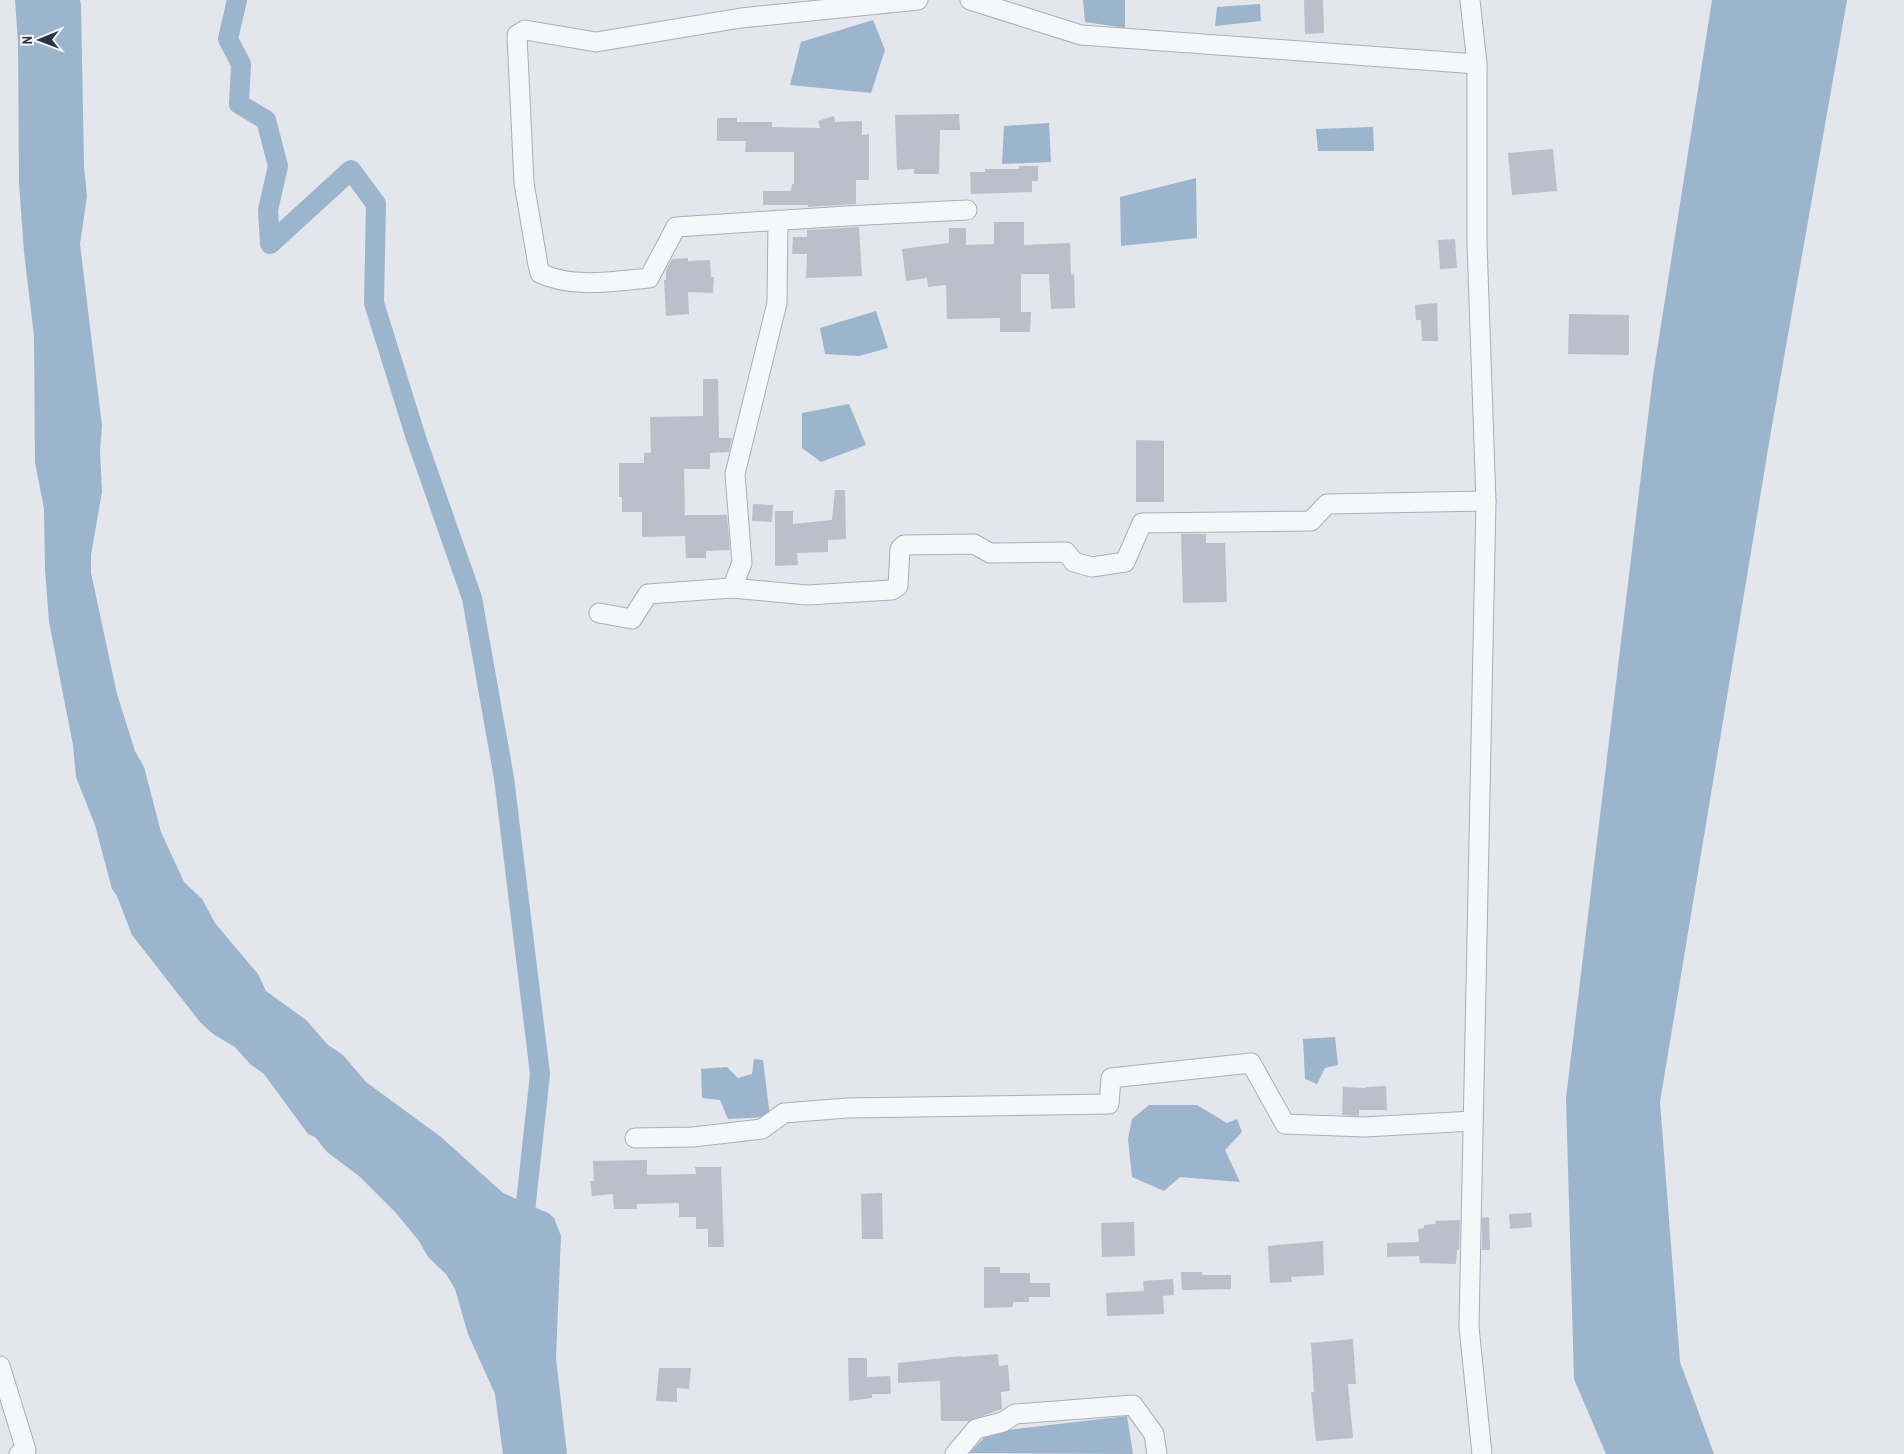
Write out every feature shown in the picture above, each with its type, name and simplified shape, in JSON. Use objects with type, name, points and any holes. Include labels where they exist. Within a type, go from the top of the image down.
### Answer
[{"type":"street","points":[[918,0],[741,18],[596,42],[525,30],[517,35],[524,183],[540,274],[576,283],[649,278],[676,228],[778,220],[967,210]]},
{"type":"street","points":[[970,0],[1081,35],[1476,64]]},
{"type":"street","points":[[1470,0],[1476,64],[1478,242],[1486,501],[1469,1327],[1482,1454]]},
{"type":"street","points":[[732,588],[742,563],[735,474],[777,303],[778,220]]},
{"type":"street","points":[[599,613],[632,619],[648,594],[732,588],[807,595],[892,590],[898,586],[900,549],[904,545],[974,544],[990,553],[1066,552],[1074,562],[1092,567],[1125,562],[1142,523],[1310,521],[1327,504],[1486,501]]},
{"type":"street","points":[[635,1138],[693,1137],[762,1129],[784,1113],[847,1108],[1109,1104],[1111,1078],[1251,1063],[1286,1124],[1364,1127],[1473,1121]]},
{"type":"street","points":[[0,1366],[26,1450],[19,1454]]},
{"type":"street","points":[[955,1454],[976,1429],[1002,1422],[1015,1414],[1133,1405],[1154,1434],[1157,1454]]},
{"type":"water","points":[[15,0],[80,0],[81,5],[84,166],[87,196],[80,244],[102,426],[100,451],[102,492],[91,555],[91,573],[117,694],[135,751],[144,767],[161,832],[184,882],[202,899],[215,923],[258,974],[266,991],[306,1020],[328,1045],[343,1055],[366,1082],[441,1137],[503,1193],[548,1213],[554,1218],[561,1236],[556,1358],[567,1454],[503,1454],[495,1394],[468,1334],[455,1289],[446,1274],[428,1257],[419,1241],[396,1213],[359,1176],[327,1152],[315,1137],[308,1134],[264,1074],[250,1064],[235,1047],[213,1034],[200,1022],[132,935],[117,896],[112,889],[95,825],[76,777],[73,745],[49,622],[45,570],[44,509],[35,462],[34,336],[24,252],[19,183],[18,42]]},
{"type":"water","points":[[1083,0],[1125,0],[1125,28],[1085,22]]},
{"type":"water","points":[[1712,0],[1847,0],[1770,437],[1660,1102],[1680,1362],[1714,1454],[1606,1454],[1574,1379],[1566,1098],[1653,376]]},
{"type":"water","points":[[1260,4],[1261,21],[1215,26],[1217,7]]},
{"type":"water","points":[[873,20],[885,50],[871,93],[790,85],[801,42]]},
{"type":"water","points":[[1049,123],[1051,162],[1002,164],[1004,126]]},
{"type":"water","points":[[1373,127],[1374,151],[1318,151],[1316,129]]},
{"type":"water","points":[[1196,178],[1197,238],[1121,246],[1120,197]]},
{"type":"water","points":[[876,311],[888,348],[859,356],[825,354],[820,328]]},
{"type":"water","points":[[849,404],[866,445],[821,462],[802,448],[802,413]]},
{"type":"water","points":[[1335,1037],[1338,1065],[1325,1068],[1317,1084],[1305,1079],[1303,1039]]},
{"type":"water","points":[[754,1059],[763,1060],[770,1117],[728,1119],[720,1100],[702,1098],[701,1069],[727,1067],[738,1078],[752,1074]]},
{"type":"water","points":[[1149,1105],[1197,1105],[1227,1123],[1237,1119],[1242,1132],[1225,1150],[1240,1182],[1180,1177],[1164,1191],[1132,1177],[1128,1139],[1132,1119]]},
{"type":"water","points":[[1127,1416],[1133,1454],[969,1453],[990,1432]]},
{"type":"building","points":[[1304,0],[1323,0],[1324,33],[1305,34]]},
{"type":"building","points":[[959,114],[960,130],[940,130],[939,174],[914,174],[914,169],[897,170],[895,115]]},
{"type":"building","points":[[834,116],[835,122],[862,121],[862,135],[869,134],[869,180],[856,180],[856,204],[808,207],[808,205],[763,205],[763,191],[791,191],[792,184],[794,184],[794,152],[745,152],[746,141],[717,141],[717,118],[737,118],[737,122],[772,122],[772,127],[820,128],[818,121]]},
{"type":"building","points":[[1553,149],[1557,191],[1512,195],[1508,153]]},
{"type":"building","points":[[1019,166],[1038,166],[1038,181],[1032,181],[1032,192],[971,194],[970,172],[985,172],[985,169],[1019,169]]},
{"type":"building","points":[[994,222],[1024,222],[1024,245],[1070,243],[1071,275],[1074,274],[1075,308],[1051,309],[1049,274],[1021,274],[1021,312],[1031,312],[1030,332],[1000,332],[1000,318],[947,319],[946,285],[928,287],[927,278],[906,281],[902,249],[949,243],[949,228],[966,228],[966,245],[994,244]]},
{"type":"building","points":[[859,227],[862,276],[806,278],[807,254],[792,254],[793,237],[807,237],[807,230]]},
{"type":"building","points":[[1455,239],[1457,268],[1440,269],[1438,240]]},
{"type":"building","points":[[688,258],[688,261],[710,260],[711,277],[714,277],[713,293],[688,292],[689,314],[666,316],[664,280],[666,280],[666,270],[672,259]]},
{"type":"building","points":[[1437,303],[1438,341],[1422,341],[1421,320],[1416,320],[1415,305]]},
{"type":"building","points":[[1569,314],[1629,315],[1629,355],[1568,354]]},
{"type":"building","points":[[703,379],[718,379],[719,438],[732,438],[729,452],[710,453],[710,469],[684,469],[685,515],[727,515],[730,550],[706,551],[706,558],[686,558],[685,536],[642,537],[642,512],[622,512],[622,497],[619,497],[619,463],[644,463],[644,453],[651,453],[650,417],[703,416]]},
{"type":"building","points":[[1136,440],[1164,441],[1164,502],[1136,502]]},
{"type":"building","points":[[835,490],[845,490],[846,539],[828,540],[828,552],[797,553],[798,565],[775,566],[775,511],[793,511],[793,524],[832,520]]},
{"type":"building","points":[[753,504],[773,505],[772,522],[752,521]]},
{"type":"building","points":[[1181,534],[1206,534],[1206,543],[1225,543],[1227,602],[1183,603]]},
{"type":"building","points":[[1386,1086],[1387,1110],[1359,1110],[1359,1116],[1342,1115],[1343,1087],[1366,1088]]},
{"type":"building","points":[[647,1160],[647,1175],[696,1174],[695,1167],[721,1167],[724,1247],[708,1247],[708,1229],[696,1229],[696,1217],[679,1217],[679,1203],[637,1204],[637,1209],[614,1209],[613,1194],[592,1196],[590,1181],[594,1181],[593,1161]]},
{"type":"building","points":[[882,1193],[883,1239],[862,1239],[861,1194]]},
{"type":"building","points":[[1531,1213],[1532,1227],[1510,1229],[1509,1214]]},
{"type":"building","points":[[1489,1217],[1490,1250],[1482,1250],[1482,1218]]},
{"type":"building","points":[[1460,1220],[1459,1250],[1457,1250],[1456,1264],[1420,1263],[1419,1256],[1387,1257],[1387,1243],[1419,1242],[1418,1229],[1424,1228],[1424,1225],[1436,1224],[1435,1221]]},
{"type":"building","points":[[1134,1222],[1135,1256],[1102,1257],[1101,1223]]},
{"type":"building","points":[[1323,1241],[1324,1275],[1291,1277],[1292,1282],[1270,1283],[1268,1246]]},
{"type":"building","points":[[984,1267],[1000,1267],[1000,1273],[1030,1273],[1030,1283],[1050,1283],[1050,1297],[1029,1297],[1029,1302],[1013,1302],[1013,1307],[984,1308]]},
{"type":"building","points":[[1181,1272],[1202,1272],[1202,1275],[1231,1275],[1231,1289],[1182,1290]]},
{"type":"building","points":[[1173,1279],[1174,1295],[1163,1296],[1164,1314],[1107,1316],[1106,1293],[1144,1291],[1143,1281]]},
{"type":"building","points":[[1353,1339],[1356,1384],[1348,1384],[1353,1438],[1316,1441],[1311,1392],[1314,1392],[1311,1343]]},
{"type":"building","points":[[998,1354],[999,1366],[1008,1365],[1010,1391],[1001,1392],[1002,1409],[969,1421],[941,1421],[940,1381],[898,1383],[898,1363]]},
{"type":"building","points":[[848,1358],[867,1358],[867,1377],[890,1376],[891,1394],[872,1394],[872,1398],[849,1401]]},
{"type":"building","points":[[659,1368],[691,1368],[689,1389],[677,1388],[677,1402],[656,1401]]},
{"type":"waterway","points":[[237,0],[228,39],[241,64],[239,104],[266,120],[278,166],[268,210],[270,244],[351,170],[376,204],[374,303],[416,438],[472,598],[504,778],[540,1074],[523,1230]]}]
